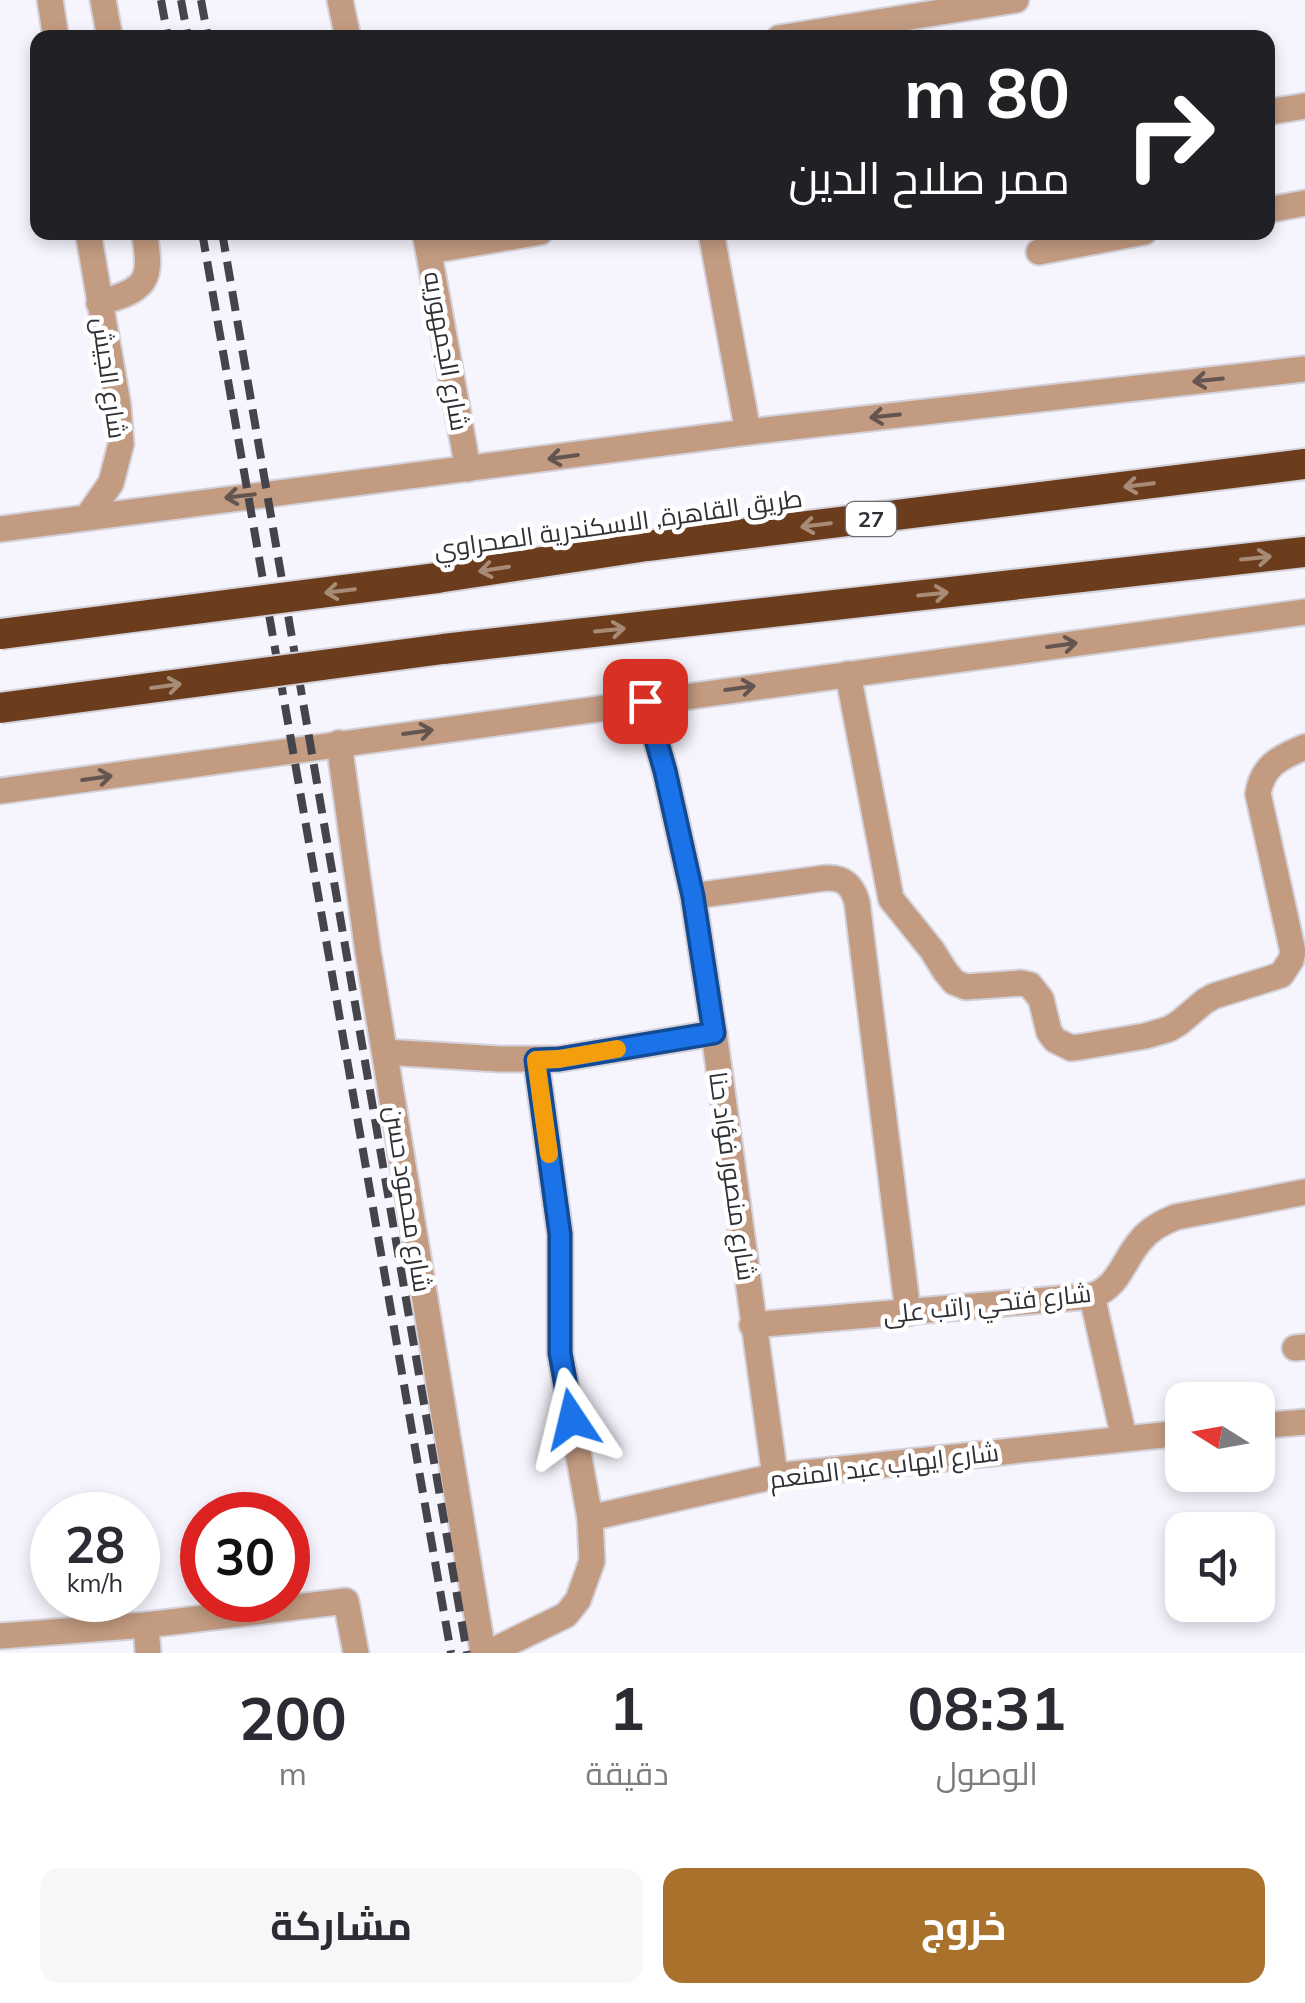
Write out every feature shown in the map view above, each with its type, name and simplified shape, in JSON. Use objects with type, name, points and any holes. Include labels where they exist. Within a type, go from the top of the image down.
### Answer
[{"type":"highway","name":"طريق القاهرة, الاسكندرية الصحراوي","points":[[0,634],[437,578],[647,546],[1305,464]]},
{"type":"highway","points":[[0,708],[444,648],[1305,552]]},
{"type":"street","points":[[50,0],[55,30]]},
{"type":"street","points":[[103,0],[109,30]]},
{"type":"street","points":[[340,0],[346,30]]},
{"type":"street","points":[[881,30],[1016,0]]},
{"type":"street","points":[[1275,111],[1305,106]]},
{"type":"street","points":[[1275,209],[1305,203]]},
{"type":"street","name":"شارع الجيش","points":[[88,516],[111,483],[121,444],[118,404],[89,240]]},
{"type":"street","points":[[99,303],[129,294],[144,280],[149,258],[146,240]]},
{"type":"street","points":[[712,240],[748,432]]},
{"type":"street","points":[[1039,252],[1102,240]]},
{"type":"street","name":"شارع الجمهوريه","points":[[427,242],[468,469]]},
{"type":"street","points":[[0,528],[748,432],[1305,369]]},
{"type":"street","points":[[0,791],[1305,612]]},
{"type":"street","points":[[848,674],[891,899],[954,982],[966,987],[1021,982],[1030,986],[1041,1000],[1054,1040],[1071,1048],[1157,1034],[1179,1023],[1214,996],[1273,979],[1288,968],[1292,952],[1258,794],[1260,782],[1272,763],[1305,747]]},
{"type":"street","name":"شارع منصور فؤاد حنا","points":[[645,701],[693,896],[775,1476]]},
{"type":"street","name":"شارع محمود حسن","points":[[339,744],[368,952],[486,1653]]},
{"type":"street","points":[[693,896],[825,878],[846,882],[854,890],[908,1312]]},
{"type":"street","points":[[385,1052],[559,1059],[714,1033]]},
{"type":"street","points":[[486,1653],[566,1616],[578,1600],[592,1562],[590,1518],[560,1353],[560,1234],[536,1060]]},
{"type":"street","name":"شارع فتحي راتب على","points":[[752,1325],[1092,1296],[1109,1288],[1142,1238],[1164,1222],[1305,1192]]},
{"type":"street","points":[[1092,1296],[1124,1438]]},
{"type":"street","points":[[1275,1425],[1305,1422]]},
{"type":"street","name":"شارع ايهاب عبد المنعم","points":[[590,1518],[775,1476],[1165,1434]]},
{"type":"street","points":[[0,1636],[57,1642],[146,1625],[346,1601],[356,1653]]},
{"type":"street","points":[[146,1625],[148,1653]]},
{"type":"railway","points":[[161,0],[167,30]]},
{"type":"railway","points":[[181,0],[187,30]]},
{"type":"railway","points":[[201,0],[207,30]]},
{"type":"railway","points":[[203,240],[451,1653]]},
{"type":"railway","points":[[223,240],[467,1653]]},
{"type":"slow traffic","points":[[549,1154],[536,1060],[617,1049]]},
{"type":"route","points":[[572,1419],[560,1353],[560,1234],[536,1060],[714,1033],[693,896],[645,701]]}]
